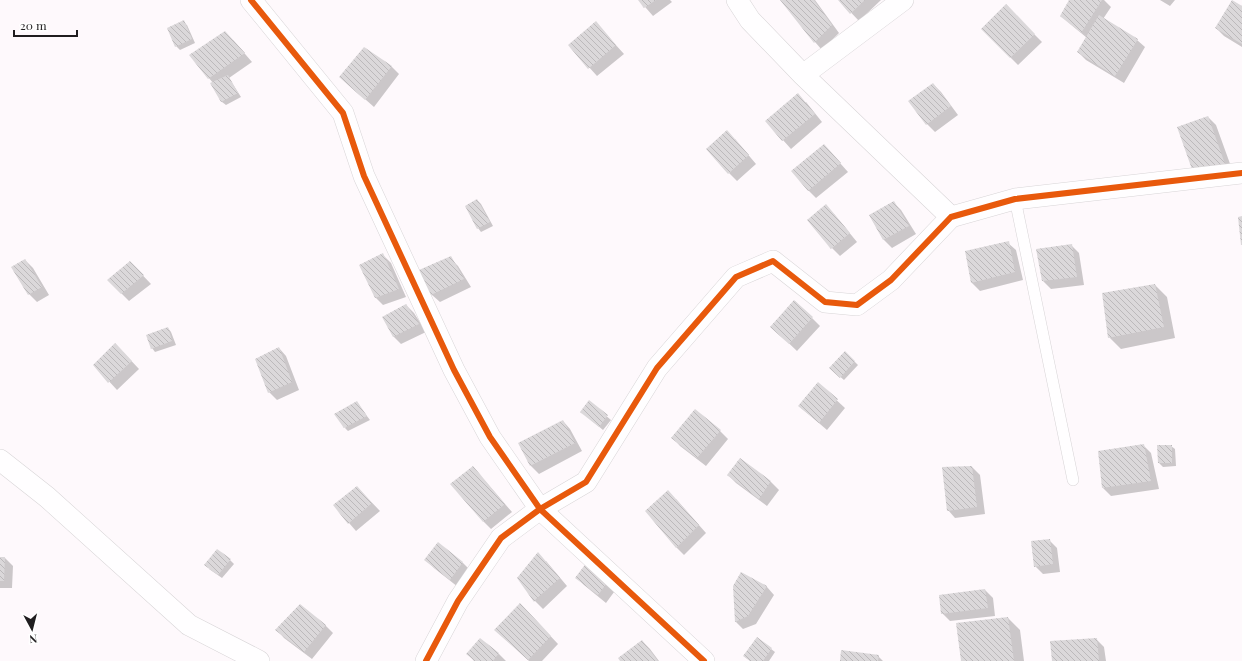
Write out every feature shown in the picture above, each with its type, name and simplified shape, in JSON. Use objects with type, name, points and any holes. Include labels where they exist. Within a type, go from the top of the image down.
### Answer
[{"type":"street","points":[[251,0],[343,113],[364,176],[454,370],[490,437],[540,509],[704,661]]},
{"type":"street","points":[[737,0],[750,20],[803,75],[951,217]]},
{"type":"street","points":[[803,75],[903,0]]},
{"type":"street","points":[[426,661],[458,601],[501,538],[540,509],[586,482],[657,368],[736,277],[773,261],[825,302],[857,305],[891,280],[951,217],[1015,199],[1242,173]]},
{"type":"street","points":[[0,460],[46,497],[189,625],[259,661]]},
{"type":"lane","points":[[1015,199],[1073,480]]},
{"type":"building","points":[[638,0],[656,0],[644,8]]},
{"type":"building","points":[[780,0],[814,0],[832,25],[814,43]]},
{"type":"building","points":[[838,0],[865,0],[850,14]]},
{"type":"building","points":[[1069,0],[1102,0],[1081,33],[1060,16]]},
{"type":"building","points":[[1232,0],[1242,6],[1242,44],[1215,28]]},
{"type":"building","points":[[1006,4],[1035,34],[1010,58],[981,29]]},
{"type":"building","points":[[1099,15],[1138,39],[1115,76],[1077,52]]},
{"type":"building","points":[[184,20],[192,39],[175,47],[167,28]]},
{"type":"building","points":[[596,21],[616,45],[588,69],[568,45]]},
{"type":"building","points":[[225,31],[245,53],[208,79],[189,55]]},
{"type":"building","points":[[364,47],[392,66],[365,100],[339,77]]},
{"type":"building","points":[[228,75],[238,93],[221,102],[210,83]]},
{"type":"building","points":[[933,83],[951,106],[926,125],[908,101]]},
{"type":"building","points":[[798,93],[815,114],[782,141],[765,121]]},
{"type":"building","points":[[1208,116],[1225,164],[1194,175],[1177,127]]},
{"type":"building","points":[[727,130],[749,155],[728,174],[706,149]]},
{"type":"building","points":[[824,144],[841,163],[808,191],[791,171]]},
{"type":"building","points":[[477,199],[490,222],[477,229],[465,206]]},
{"type":"building","points":[[894,201],[909,226],[883,240],[869,215]]},
{"type":"building","points":[[826,204],[850,233],[831,249],[807,220]]},
{"type":"building","points":[[1242,216],[1242,245],[1241,245],[1238,217]]},
{"type":"building","points":[[1009,241],[1015,272],[971,283],[965,251]]},
{"type":"building","points":[[1072,244],[1077,277],[1042,281],[1036,249]]},
{"type":"building","points":[[383,253],[399,289],[375,298],[359,265]]},
{"type":"building","points":[[451,256],[464,279],[431,295],[419,270]]},
{"type":"building","points":[[25,259],[42,287],[28,295],[11,267]]},
{"type":"building","points":[[130,261],[144,275],[121,294],[107,280]]},
{"type":"building","points":[[1155,284],[1164,327],[1108,338],[1102,293]]},
{"type":"building","points":[[794,300],[813,317],[789,344],[770,327]]},
{"type":"building","points":[[406,304],[419,324],[393,337],[382,317]]},
{"type":"building","points":[[168,327],[172,341],[151,349],[146,335]]},
{"type":"building","points":[[115,343],[132,361],[108,383],[93,365]]},
{"type":"building","points":[[279,347],[292,382],[268,393],[255,359]]},
{"type":"building","points":[[845,351],[855,361],[840,378],[829,368]]},
{"type":"building","points":[[818,382],[838,399],[819,423],[798,406]]},
{"type":"building","points":[[589,400],[608,415],[599,427],[580,412]]},
{"type":"building","points":[[357,401],[367,416],[344,428],[334,414]]},
{"type":"building","points":[[695,409],[721,430],[697,458],[671,438]]},
{"type":"building","points":[[563,420],[575,443],[530,466],[518,443]]},
{"type":"building","points":[[1144,444],[1151,481],[1102,488],[1098,451]]},
{"type":"building","points":[[1157,445],[1172,445],[1172,463],[1158,463]]},
{"type":"building","points":[[740,458],[771,481],[759,499],[727,475]]},
{"type":"building","points":[[473,466],[505,504],[483,522],[450,484]]},
{"type":"building","points":[[972,466],[977,507],[947,511],[942,467]]},
{"type":"building","points":[[357,486],[372,503],[348,524],[333,505]]},
{"type":"building","points":[[668,490],[699,525],[676,548],[645,511]]},
{"type":"building","points":[[1050,539],[1053,564],[1034,567],[1031,541]]},
{"type":"building","points":[[438,542],[463,562],[450,580],[424,560]]},
{"type":"building","points":[[217,549],[231,559],[218,575],[204,565]]},
{"type":"building","points":[[538,552],[560,578],[534,602],[517,578]]},
{"type":"building","points":[[0,557],[5,557],[4,581],[0,581]]},
{"type":"building","points":[[587,562],[610,579],[598,595],[575,578]]},
{"type":"building","points":[[741,572],[767,586],[748,616],[735,622],[733,586]]},
{"type":"building","points":[[985,589],[988,608],[941,614],[939,595]]},
{"type":"building","points":[[520,603],[551,636],[528,660],[494,630]]},
{"type":"building","points":[[300,604],[326,625],[304,652],[275,630]]},
{"type":"building","points":[[1008,617],[1014,661],[961,661],[956,623]]},
{"type":"building","points":[[757,637],[772,648],[763,661],[750,661],[743,656]]},
{"type":"building","points":[[480,638],[499,653],[493,661],[475,661],[466,654]]},
{"type":"building","points":[[1097,638],[1099,661],[1052,661],[1050,641]]},
{"type":"building","points":[[642,640],[658,661],[620,661],[618,658]]},
{"type":"building","points":[[841,650],[879,655],[878,661],[840,661]]},
{"type":"cycle path","points":[[251,0],[343,113],[364,176],[454,370],[490,437],[540,509],[704,661]]},
{"type":"cycle path","points":[[426,661],[458,601],[501,538],[540,509],[586,482],[657,368],[736,277],[773,261],[825,302],[857,305],[891,280],[951,217],[1015,199],[1242,173]]}]
